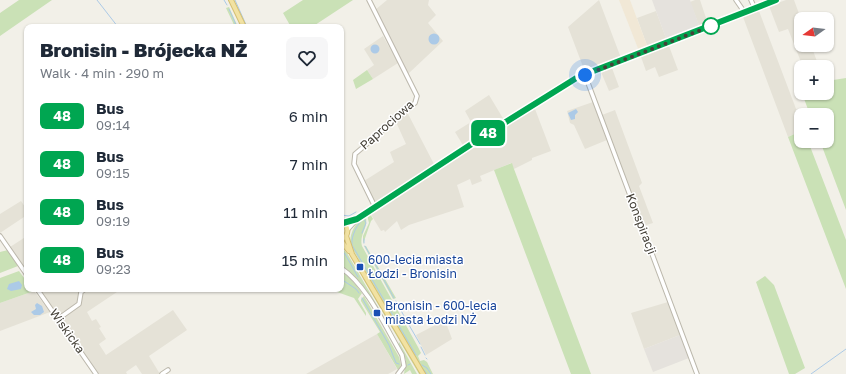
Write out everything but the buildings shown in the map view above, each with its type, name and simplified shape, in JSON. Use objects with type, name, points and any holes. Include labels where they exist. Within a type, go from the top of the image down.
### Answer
[{"type":"main road","points":[[231,0],[243,24]]},
{"type":"main road","points":[[344,225],[348,230],[346,236],[352,254]]},
{"type":"main road","points":[[344,244],[352,254],[423,374]]},
{"type":"street","name":"Paprociowa","points":[[369,0],[417,96],[415,103],[355,154],[354,164],[375,206]]},
{"type":"street","points":[[736,0],[745,13]]},
{"type":"street","points":[[751,0],[755,9]]},
{"type":"street","points":[[348,230],[357,219],[375,206],[493,130],[585,75],[776,0]]},
{"type":"street","name":"Konspiracji","points":[[585,75],[697,374]]},
{"type":"street","points":[[344,222],[357,219]]},
{"type":"street","points":[[0,236],[24,271]]},
{"type":"street","points":[[344,270],[361,286],[402,355],[404,366],[398,374]]},
{"type":"street","name":"Wiskicka","points":[[39,292],[96,374]]},
{"type":"street","points":[[58,319],[79,304],[81,292]]},
{"type":"street","points":[[162,374],[168,370]]},
{"type":"shaded area","points":[[387,0],[429,0],[428,5],[436,15],[428,23],[443,41],[408,74],[375,10]]},
{"type":"shaded area","points":[[599,0],[621,58],[585,72],[568,27]]},
{"type":"shaded area","points":[[619,0],[630,0],[648,48],[639,51]]},
{"type":"shaded area","points":[[652,0],[690,0],[700,28],[667,41]]},
{"type":"shaded area","points":[[700,0],[708,24],[700,28],[690,2]]},
{"type":"shaded area","points":[[786,0],[794,0],[798,12],[794,12],[794,44],[788,29],[779,32],[769,6]]},
{"type":"shaded area","points":[[656,11],[667,41],[648,48],[637,18]]},
{"type":"shaded area","points":[[759,11],[796,108],[794,108],[794,134],[788,137],[743,17]]},
{"type":"shaded area","points":[[383,36],[398,63],[373,79],[367,70],[374,65],[364,49]]},
{"type":"shaded area","points":[[669,46],[678,70],[659,77],[655,67],[646,71],[641,57]]},
{"type":"shaded area","points":[[797,52],[814,52],[816,60],[800,60]]},
{"type":"shaded area","points":[[612,68],[619,87],[609,91],[601,72]]},
{"type":"shaded area","points":[[489,95],[507,125],[535,109],[551,151],[532,158],[532,160],[514,169],[511,163],[480,176],[482,181],[472,185],[470,179],[457,185],[464,207],[409,225],[401,230],[397,221],[385,232],[384,230],[381,231],[370,213],[378,208],[364,181],[394,162],[390,152],[406,144],[396,122],[407,112],[435,166],[464,147],[455,132],[471,122],[465,111]]},
{"type":"shaded area","points":[[593,102],[607,140],[585,149],[574,125],[570,123],[567,111]]},
{"type":"shaded area","points":[[615,110],[642,183],[639,186],[653,223],[643,226],[602,115]]},
{"type":"shaded area","points":[[21,201],[24,206],[24,217],[0,233],[0,214]]},
{"type":"shaded area","points":[[24,238],[24,267],[10,247]]},
{"type":"shaded area","points":[[35,292],[50,312],[0,331],[0,303]]},
{"type":"shaded area","points":[[41,292],[117,292],[87,312],[92,321],[96,319],[101,327],[99,328],[106,339],[99,344],[106,355],[173,310],[187,330],[149,356],[160,374],[142,374],[136,365],[126,372],[127,374],[99,374]]},
{"type":"shaded area","points":[[668,302],[680,335],[644,349],[631,313]]},
{"type":"shaded area","points":[[445,320],[452,339],[426,355],[416,335]]},
{"type":"shaded area","points":[[377,334],[397,369],[392,372],[388,374],[306,374]]},
{"type":"shaded area","points":[[680,335],[689,358],[653,372],[644,349]]},
{"type":"green space","points":[[19,0],[52,0],[0,36],[0,13]]},
{"type":"green space","points":[[303,0],[353,0],[317,24],[289,24],[283,13]]},
{"type":"green space","points":[[229,7],[237,24],[234,24],[226,8]]},
{"type":"green space","points":[[367,70],[373,79],[356,89],[353,80]]},
{"type":"green space","points":[[846,78],[846,210],[823,148],[834,148],[834,108],[807,108],[805,100],[834,100],[834,80]]},
{"type":"green space","points":[[794,134],[794,148],[811,148],[846,240],[846,289],[788,137]]},
{"type":"green space","points":[[512,163],[591,374],[571,374],[494,170]]},
{"type":"green space","points":[[369,212],[373,219],[363,244],[363,236],[369,223],[367,215]]},
{"type":"green space","points":[[363,217],[366,218],[366,225],[361,242],[362,246],[418,347],[421,353],[418,356],[420,361],[424,360],[427,362],[433,374],[425,374],[351,246],[351,234],[357,223]]},
{"type":"green space","points":[[364,246],[366,246],[396,298],[393,299]]},
{"type":"green space","points":[[8,250],[18,266],[0,273],[0,252]]},
{"type":"green space","points":[[344,250],[385,319],[384,321],[360,282],[344,269]]},
{"type":"green space","points":[[19,271],[24,278],[24,292],[31,292],[0,303],[0,278]]},
{"type":"green space","points":[[344,273],[352,280],[362,293],[358,299],[366,313],[366,316],[354,298],[337,292],[344,292]]},
{"type":"green space","points":[[765,276],[774,285],[805,368],[795,374],[789,374],[756,282]]},
{"type":"green space","points":[[362,277],[365,280],[420,374],[419,374]]},
{"type":"green space","points":[[364,296],[399,357],[401,365],[398,370],[377,334],[380,332],[361,301]]},
{"type":"green space","points":[[399,342],[417,374],[412,374],[410,370],[404,374],[406,360],[398,346]]},
{"type":"water","points":[[434,33],[438,35],[440,39],[438,43],[434,45],[430,43],[428,39],[430,35]]},
{"type":"water","points":[[375,44],[380,49],[375,54],[370,49]]},
{"type":"water","points":[[576,109],[578,112],[575,115],[575,119],[571,120],[568,113]]},
{"type":"water","points":[[19,281],[22,285],[21,289],[11,291],[7,289],[9,284]]},
{"type":"water","points":[[37,303],[42,306],[44,312],[40,315],[34,315],[31,312],[36,309],[35,305]]},
{"type":"waterway","points":[[97,0],[116,24]]},
{"type":"waterway","points":[[224,0],[227,5]]},
{"type":"waterway","points":[[235,0],[246,24]]},
{"type":"waterway","points":[[229,9],[236,24]]},
{"type":"waterway","points":[[344,215],[349,216],[356,212]]},
{"type":"waterway","points":[[364,218],[355,230],[352,238],[352,245],[416,355]]},
{"type":"waterway","points":[[362,233],[366,223],[364,219]]},
{"type":"waterway","points":[[365,246],[394,298]]},
{"type":"waterway","points":[[344,253],[358,277]]},
{"type":"waterway","points":[[344,281],[356,289],[359,293]]},
{"type":"waterway","points":[[362,298],[389,345],[396,363],[399,364]]},
{"type":"waterway","points":[[396,301],[404,316]]},
{"type":"waterway","points":[[405,319],[408,323]]},
{"type":"waterway","points":[[409,325],[420,344]]},
{"type":"waterway","points":[[421,347],[425,355]]},
{"type":"waterway","points":[[811,374],[846,349]]},
{"type":"waterway","points":[[422,365],[427,368],[431,374]]},
{"type":"waterway","points":[[424,370],[427,374]]},
{"type":"bus line","name":"48","points":[[344,223],[357,219],[493,130],[578,77],[776,0]]},
{"type":"place","name":"600-lecia miasta Łodzi - Bronisin","points":[[360,267]]},
{"type":"place","name":"Bronisin - 600-lecia miasta Łodzi NŻ","points":[[377,313]]},
{"type":"route","points":[[585,75],[711,26]]}]
